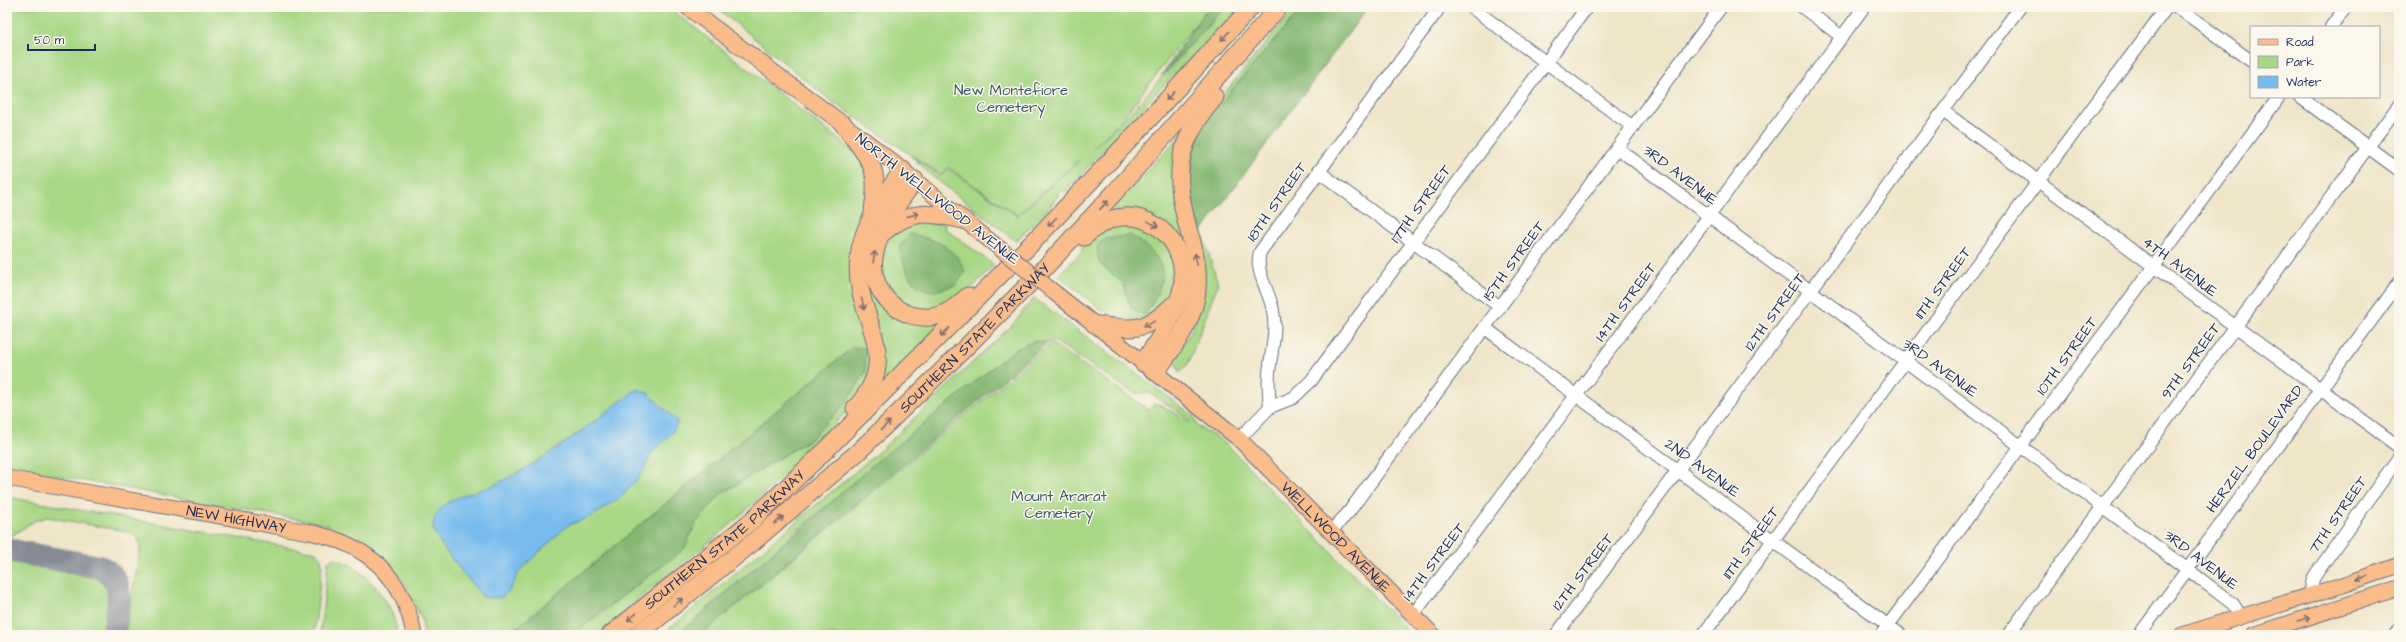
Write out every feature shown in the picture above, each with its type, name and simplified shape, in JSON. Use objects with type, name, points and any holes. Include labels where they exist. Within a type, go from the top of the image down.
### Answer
[{"type":"highway","name":"SOUTHERN STATE PARKWAY","points":[[610,635],[750,522],[826,450],[1031,244],[1142,127],[1251,7]]},
{"type":"highway","name":"SOUTHERN STATE PARKWAY","points":[[637,635],[752,543],[858,452],[1039,274],[1115,192],[1279,7]]},
{"type":"highway","points":[[1149,367],[1186,327],[1197,290],[1197,261],[1178,187],[1183,149],[1197,119],[1216,95],[1258,32]]},
{"type":"highway","points":[[826,450],[853,410],[867,395],[878,370],[878,352],[862,302],[858,270],[862,239],[872,215],[877,188],[875,173],[869,159],[843,124]]},
{"type":"highway","points":[[872,215],[909,175]]},
{"type":"highway","points":[[909,175],[880,235],[873,267],[880,291],[897,308],[921,317],[937,316],[955,307],[1031,244]]},
{"type":"highway","points":[[880,235],[898,222],[915,215],[931,214],[964,220]]},
{"type":"highway","points":[[1039,274],[1101,224],[1118,218],[1136,217],[1152,223],[1162,229],[1177,248],[1183,273],[1178,299],[1149,367]]},
{"type":"highway","points":[[1094,324],[1128,329],[1145,326],[1159,318],[1178,299]]},
{"type":"main road","name":"NORTH WELLWOOD AVENUE","points":[[687,7],[909,175],[1239,440]]},
{"type":"main road","name":"WELLWOOD AVENUE","points":[[1239,440],[1432,635]]},
{"type":"main road","name":"NEW HIGHWAY","points":[[7,478],[309,532],[344,542],[372,559],[389,576],[406,604],[414,635]]},
{"type":"main road","points":[[2182,635],[2310,595],[2399,565]]},
{"type":"main road","points":[[2253,635],[2274,633],[2399,588]]},
{"type":"street","name":"18TH STREET","points":[[1270,407],[1269,378],[1274,320],[1270,297],[1259,268],[1259,256],[1266,243],[1440,7]]},
{"type":"street","points":[[1471,7],[1633,126]]},
{"type":"street","name":"17TH STREET","points":[[1270,407],[1293,398],[1307,386],[1587,7]]},
{"type":"street","name":"15TH STREET","points":[[1331,532],[1348,513],[1721,7]]},
{"type":"street","points":[[1802,7],[1842,37]]},
{"type":"street","name":"14TH STREET","points":[[1413,615],[1577,396],[1864,7]]},
{"type":"street","name":"12TH STREET","points":[[1556,635],[2020,7]]},
{"type":"street","name":"11TH STREET","points":[[1703,635],[2167,7]]},
{"type":"street","points":[[2177,7],[2250,60]]},
{"type":"street","points":[[2332,26],[2346,7]]},
{"type":"street","name":"10TH STREET","points":[[1885,630],[2278,98]]},
{"type":"street","points":[[2301,98],[2399,170]]},
{"type":"street","name":"9TH STREET","points":[[2008,635],[2399,105]]},
{"type":"street","name":"4TH AVENUE","points":[[1943,111],[2319,390],[2399,447]]},
{"type":"street","name":"3RD AVENUE","points":[[1617,148],[2187,569],[2233,604],[2241,617]]},
{"type":"street","points":[[1318,172],[1500,307]]},
{"type":"street","name":"HERZEL BOULEVARD","points":[[2139,635],[2399,283]]},
{"type":"street","name":"2ND AVENUE","points":[[1485,328],[1773,540],[1885,630],[1901,635]]},
{"type":"street","points":[[1239,440],[1270,407]]},
{"type":"street","name":"7TH STREET","points":[[2310,595],[2312,582],[2318,571],[2399,457]]},
{"type":"street","points":[[2395,635],[2399,629]]},
{"type":"green space","points":[[7,7],[668,7],[859,155],[873,191],[852,258],[874,352],[865,392],[794,466],[728,527],[633,603],[601,635],[572,635],[684,549],[696,523],[721,494],[812,438],[865,348],[853,347],[508,635],[424,635],[422,620],[406,585],[373,547],[325,524],[7,467]]},
{"type":"green space","name":"New Montefiore Cemetery","points":[[716,7],[1209,7],[1118,124],[1093,148],[1120,124],[1225,7],[1240,7],[1164,85],[1065,192],[1062,189],[1051,206],[1016,241],[931,175],[910,155],[941,176],[948,169],[1018,216],[1079,160],[1017,215],[948,167],[941,175],[830,100]]},
{"type":"green space","points":[[1208,7],[1225,7],[1161,76]]},
{"type":"green space","points":[[1296,7],[1303,7],[1202,125],[1192,156],[1190,198],[1192,210],[1202,231],[1218,284],[1188,364],[1180,373],[1175,362],[1173,362],[1194,323],[1200,307],[1204,282],[1203,261],[1189,208],[1184,181],[1185,162],[1191,141],[1198,125]]},
{"type":"green space","points":[[1303,7],[1368,7],[1202,231],[1192,210],[1190,198],[1192,156],[1202,125]]},
{"type":"green space","points":[[1185,130],[1179,153],[1194,293],[1163,353],[1186,300],[1170,230],[1108,218],[1116,205]]},
{"type":"green space","points":[[910,220],[946,224],[944,228],[994,265],[970,290],[933,313],[909,310],[891,294],[883,274],[883,252],[893,232]]},
{"type":"green space","points":[[1138,222],[1168,242],[1176,273],[1175,288],[1172,296],[1157,316],[1123,320],[1099,308],[1058,275],[1083,251],[1081,248],[1100,232],[1120,224]]},
{"type":"green space","points":[[879,227],[883,300],[945,320],[881,387],[878,384],[863,281]]},
{"type":"green space","points":[[910,234],[936,241],[956,256],[965,272],[956,285],[941,290],[932,291],[918,286],[913,281],[905,268],[900,246]]},
{"type":"green space","points":[[1130,235],[1153,253],[1162,270],[1162,279],[1159,289],[1145,315],[1131,308],[1123,283],[1099,263],[1097,247],[1104,239]]},
{"type":"green space","name":"Mount Ararat Cemetery","points":[[1034,298],[1194,416],[1197,426],[1220,439],[1412,635],[701,635],[1051,343],[1149,410],[1154,404],[1159,404],[1190,422],[1189,419],[1150,393],[1137,393],[1129,390],[1053,340],[1047,343],[1034,341],[819,512],[677,635],[662,635],[881,450],[1014,323]]},
{"type":"green space","points":[[1034,341],[1047,343],[701,635],[677,635],[805,526],[869,468],[1014,350]]},
{"type":"green space","points":[[853,347],[865,348],[866,372],[848,400],[812,438],[721,494],[696,523],[684,549],[572,635],[508,635]]},
{"type":"green space","points":[[7,497],[316,552],[321,558],[322,566],[314,635],[125,635],[140,550],[140,544],[137,538],[130,532],[47,517],[34,521],[7,539]]},
{"type":"green space","points":[[334,558],[357,569],[378,590],[393,616],[397,635],[320,635],[328,562]]},
{"type":"green space","points":[[7,560],[99,576],[107,584],[110,592],[103,635],[7,635]]},
{"type":"water","points":[[637,389],[648,393],[678,422],[672,433],[652,453],[641,475],[622,496],[592,516],[568,525],[520,570],[509,591],[500,598],[483,597],[439,541],[434,532],[433,526],[435,516],[448,503],[457,498],[494,485],[550,453]]},
{"type":"taxiway","points":[[7,550],[99,567],[108,572],[118,587],[119,596],[113,635]]}]
